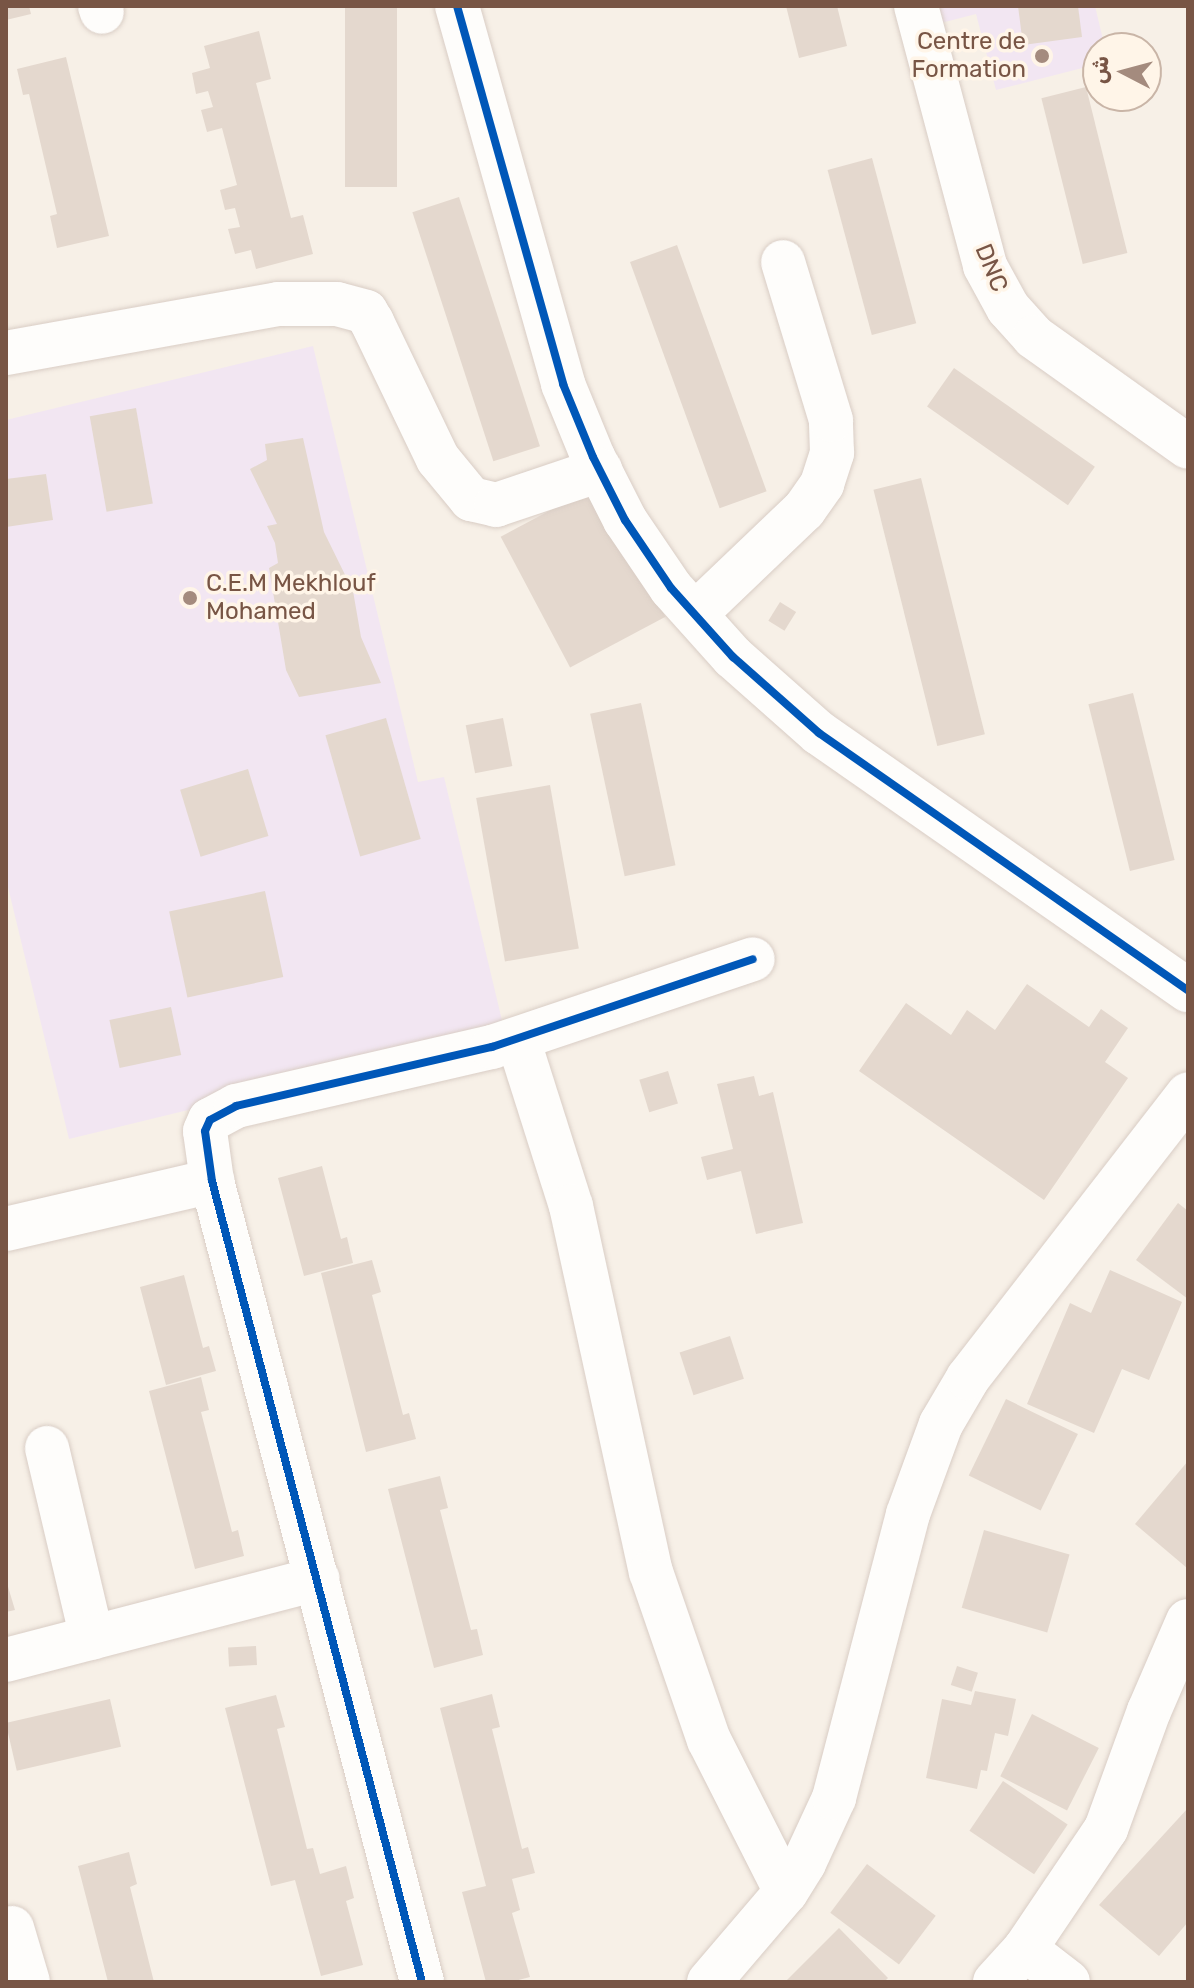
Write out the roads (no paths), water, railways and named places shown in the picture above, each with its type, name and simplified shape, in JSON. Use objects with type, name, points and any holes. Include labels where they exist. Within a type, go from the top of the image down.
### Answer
[{"type":"street","points":[[457,6],[563,384],[625,520],[671,588],[733,657],[819,733],[1188,990]]},
{"type":"street","name":"DNC","points":[[916,6],[985,266],[1008,308],[1034,337],[1188,447]]},
{"type":"street","points":[[695,614],[804,510],[822,484],[832,453],[831,420],[783,262]]},
{"type":"street","points":[[6,353],[278,304],[326,302],[347,305],[366,312],[438,459],[471,499],[496,505],[600,470]]},
{"type":"street","points":[[422,1982],[212,1181],[205,1131],[210,1120],[221,1112],[518,1039],[753,959]]},
{"type":"street","points":[[518,1039],[571,1206],[651,1572],[709,1740],[786,1892]]},
{"type":"street","points":[[709,1982],[786,1892],[804,1863],[834,1798],[908,1514],[941,1424],[968,1378],[1188,1094]]},
{"type":"street","points":[[6,1229],[212,1181]]},
{"type":"street","points":[[47,1448],[92,1638]]},
{"type":"street","points":[[6,1660],[318,1579]]},
{"type":"street","points":[[995,1982],[1025,1949],[1106,1829],[1149,1711],[1188,1621]]},
{"type":"street","points":[[12,1928],[28,1982]]},
{"type":"street","points":[[1025,1949],[1068,1982]]},
{"type":"place","name":"Centre de Formation","points":[[1042,56]]},
{"type":"place","name":"C.E.M Mekhlouf Mohamed","points":[[190,598]]}]
